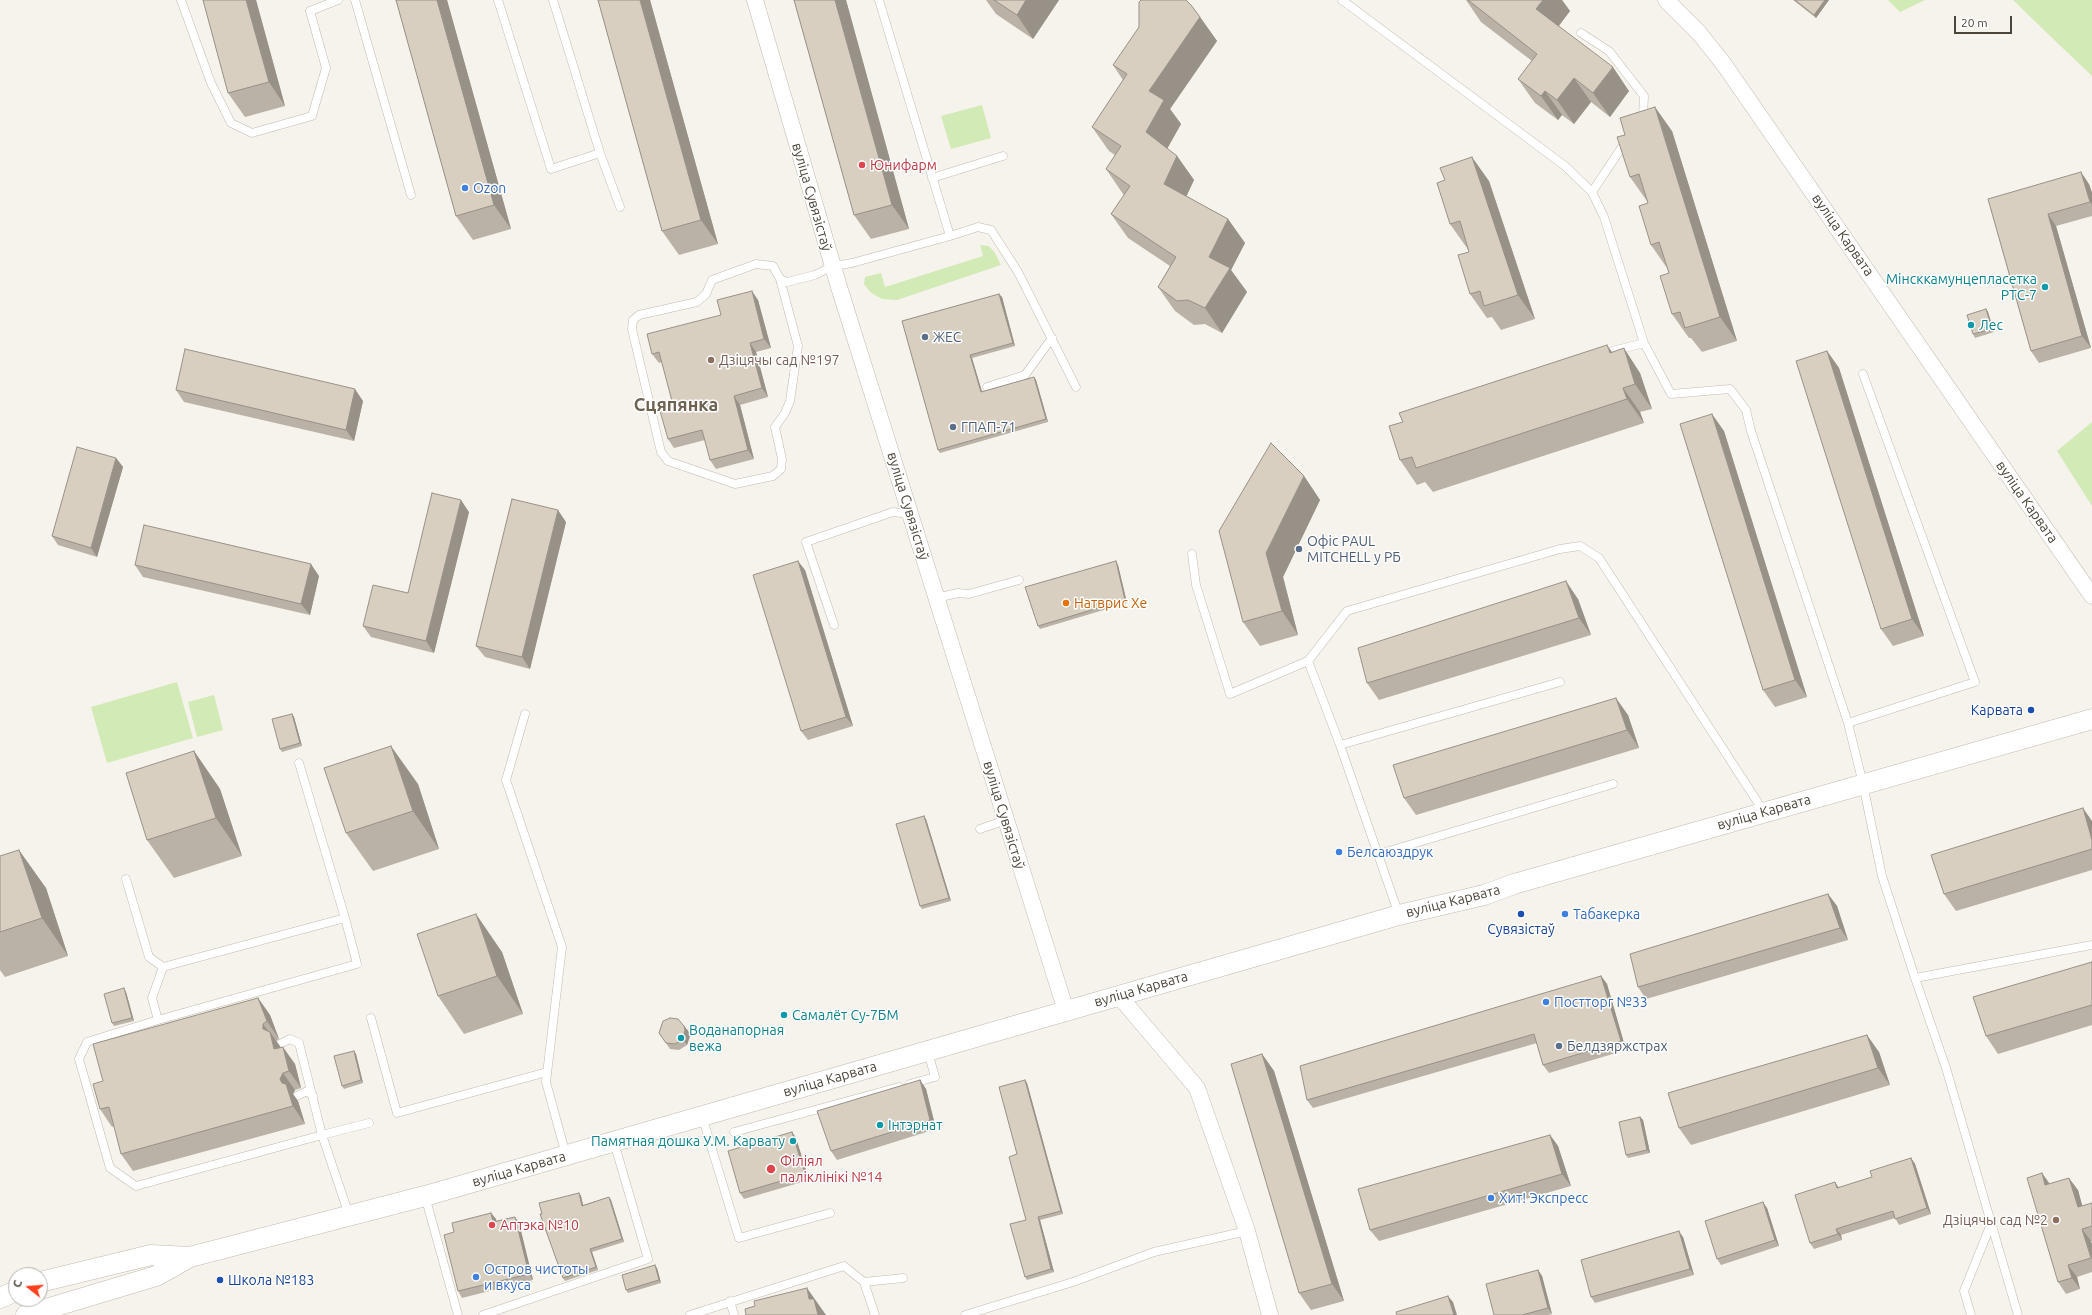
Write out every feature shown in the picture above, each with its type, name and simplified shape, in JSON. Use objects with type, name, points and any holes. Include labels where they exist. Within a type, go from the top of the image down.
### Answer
[{"type":"street","name":"вуліца Сувязістаў","points":[[755,0],[833,266],[1066,1011]]},
{"type":"street","name":"вуліца Карвата","points":[[1666,0],[1699,33],[1723,63],[2092,596]]},
{"type":"street","name":"вуліца Карвата","points":[[26,1315],[156,1276],[190,1257],[425,1196],[1399,915],[1484,895],[1764,812],[2092,719]]},
{"type":"street","points":[[1119,996],[1197,1088],[1247,1231],[1270,1315]]},
{"type":"street","name":"вуліца Карвата","points":[[48,1280],[151,1255],[190,1257]]},
{"type":"lane","points":[[181,0],[211,83],[231,123],[252,133],[312,116],[326,68],[310,11],[338,0]]},
{"type":"lane","points":[[355,0],[411,195]]},
{"type":"lane","points":[[498,0],[551,169],[600,153]]},
{"type":"lane","points":[[553,0],[600,153],[620,207]]},
{"type":"lane","points":[[879,0],[950,236]]},
{"type":"lane","points":[[1342,0],[1565,166],[1592,192],[1604,217],[1644,343],[1671,394],[1730,389],[1746,410],[1751,431],[1848,723],[1863,784],[1882,876],[1946,1068],[2018,1315]]},
{"type":"lane","points":[[1581,33],[1609,51],[1644,96],[1643,116],[1592,192]]},
{"type":"lane","points":[[932,178],[1003,156]]},
{"type":"lane","points":[[780,279],[798,346],[790,401],[785,413],[775,427],[782,458],[781,469],[773,476],[735,484],[668,461],[661,452],[632,329],[633,320],[639,315],[697,302],[706,294],[712,280],[756,264],[773,266],[780,279],[787,282],[815,274],[833,266],[852,263],[978,227],[991,230],[1008,254],[1076,387]]},
{"type":"lane","points":[[987,387],[1025,375],[1052,338]]},
{"type":"lane","points":[[1591,357],[1644,343]]},
{"type":"lane","points":[[1848,723],[1975,682],[1863,374]]},
{"type":"lane","points":[[834,625],[806,542],[893,512],[910,514]]},
{"type":"lane","points":[[1192,554],[1196,585],[1230,694],[1308,661],[1347,611],[1560,549],[1580,546],[1599,558],[1764,812]]},
{"type":"lane","points":[[936,598],[958,593],[970,594],[1019,580]]},
{"type":"lane","points":[[1308,661],[1379,854],[1399,915]]},
{"type":"lane","points":[[1340,746],[1560,682]]},
{"type":"lane","points":[[525,714],[506,780],[562,947],[546,1082],[566,1156]]},
{"type":"lane","points":[[299,763],[345,918],[357,964],[158,1020],[87,1042],[79,1059],[110,1168],[115,1173],[136,1186],[369,1123]]},
{"type":"lane","points":[[1379,854],[1613,784]]},
{"type":"lane","points":[[980,828],[1006,820]]},
{"type":"lane","points":[[126,879],[149,957],[163,967]]},
{"type":"lane","points":[[163,967],[345,918]]},
{"type":"lane","points":[[1915,978],[2092,945]]},
{"type":"lane","points":[[158,1020],[152,998],[163,967]]},
{"type":"lane","points":[[370,1018],[397,1113],[547,1072]]},
{"type":"lane","points":[[280,1044],[290,1039],[299,1043],[322,1135],[349,1216]]},
{"type":"lane","points":[[734,1132],[935,1077],[928,1051]]},
{"type":"lane","points":[[297,1096],[306,1092],[313,1096]]},
{"type":"lane","points":[[702,1116],[739,1238],[830,1213]]},
{"type":"lane","points":[[483,1315],[648,1259],[614,1142]]},
{"type":"lane","points":[[425,1196],[458,1315]]},
{"type":"lane","points":[[1971,1315],[1964,1292],[1992,1224]]},
{"type":"lane","points":[[964,1315],[1073,1282],[1154,1252],[1247,1231]]},
{"type":"lane","points":[[690,1315],[730,1301],[844,1266],[864,1282],[875,1315]]},
{"type":"lane","points":[[864,1282],[903,1278]]},
{"type":"lane","points":[[730,1301],[734,1315]]},
{"type":"green space","points":[[1888,0],[1925,0],[1900,12]]},
{"type":"green space","points":[[2013,0],[2092,0],[2092,76],[2047,33]]},
{"type":"green space","points":[[982,105],[991,138],[951,149],[941,116]]},
{"type":"green space","points":[[980,245],[989,246],[995,253],[1001,265],[897,300],[882,299],[870,292],[864,284],[865,277],[881,273],[885,287],[983,256]]},
{"type":"green space","points":[[2092,422],[2092,506],[2057,451]]},
{"type":"green space","points":[[177,682],[193,738],[107,763],[91,707]]},
{"type":"green space","points":[[214,695],[223,730],[197,737],[188,702]]},
{"type":"building","points":[[203,0],[246,0],[269,82],[228,93]]},
{"type":"building","points":[[396,0],[437,0],[494,205],[456,216]]},
{"type":"building","points":[[598,0],[640,0],[701,220],[662,231]]},
{"type":"building","points":[[794,0],[835,0],[892,205],[854,215]]},
{"type":"building","points":[[994,0],[1026,0],[1017,15]]},
{"type":"building","points":[[1141,0],[1186,0],[1200,17],[1149,91],[1164,100],[1146,132],[1177,156],[1164,184],[1228,219],[1209,257],[1230,268],[1205,308],[1188,300],[1177,301],[1158,287],[1176,257],[1111,214],[1130,186],[1106,169],[1121,146],[1092,127],[1127,74],[1113,65],[1139,27],[1139,2]]},
{"type":"building","points":[[1468,0],[1543,0],[1536,9],[1613,67],[1593,93],[1574,78],[1557,100],[1545,91],[1541,96],[1518,79],[1537,54]]},
{"type":"building","points":[[1795,0],[1825,0],[1814,15]]},
{"type":"building","points":[[1655,107],[1720,317],[1685,328],[1680,312],[1672,314],[1660,276],[1669,273],[1659,242],[1651,245],[1639,206],[1648,203],[1639,174],[1630,177],[1617,137],[1625,135],[1620,118]]},
{"type":"building","points":[[1472,157],[1518,295],[1484,306],[1480,291],[1470,294],[1458,255],[1469,252],[1460,221],[1450,224],[1437,183],[1445,180],[1440,168]]},
{"type":"building","name":"Мінсккамунцепласетка РТС-7","points":[[2081,172],[2090,202],[2048,214],[2082,336],[2031,351],[1988,199]]},
{"type":"building","points":[[752,291],[764,339],[750,343],[762,388],[734,396],[748,450],[710,460],[702,430],[668,439],[658,404],[672,401],[659,352],[652,354],[647,334],[721,315],[717,300]]},
{"type":"building","points":[[999,294],[1013,343],[970,355],[981,392],[1034,377],[1046,419],[938,450],[902,321]]},
{"type":"building","points":[[1986,309],[1992,329],[1973,334],[1967,315]]},
{"type":"building","points":[[1607,345],[1610,353],[1624,348],[1635,384],[1623,388],[1627,399],[1416,468],[1412,457],[1400,460],[1389,426],[1403,422],[1399,413]]},
{"type":"building","points":[[185,349],[355,389],[346,430],[176,390]]},
{"type":"building","points":[[1827,351],[1912,619],[1881,629],[1796,361]]},
{"type":"building","points":[[1712,414],[1795,680],[1763,690],[1680,424]]},
{"type":"building","points":[[1271,443],[1304,476],[1266,553],[1282,611],[1243,622],[1219,531]]},
{"type":"building","points":[[77,447],[116,458],[91,548],[52,536]]},
{"type":"building","points":[[432,493],[461,500],[426,641],[363,626],[373,585],[408,593]]},
{"type":"building","points":[[512,499],[558,510],[522,657],[476,646]]},
{"type":"building","points":[[144,525],[311,564],[301,604],[135,565]]},
{"type":"building","points":[[798,561],[846,717],[801,731],[753,575]]},
{"type":"building","points":[[1116,561],[1125,600],[1038,626],[1025,587]]},
{"type":"building","points":[[1566,581],[1579,618],[1367,683],[1358,648]]},
{"type":"building","points":[[1616,698],[1627,730],[1404,798],[1393,765]]},
{"type":"building","points":[[292,714],[300,743],[280,749],[272,719]]},
{"type":"building","points":[[391,746],[413,811],[346,833],[324,768]]},
{"type":"building","points":[[194,751],[216,818],[147,840],[126,773]]},
{"type":"building","points":[[2083,808],[2092,840],[2092,849],[1944,894],[1931,855]]},
{"type":"building","points":[[924,816],[949,898],[920,906],[896,824]]},
{"type":"building","points":[[19,850],[42,918],[0,932],[0,856]]},
{"type":"building","points":[[1828,894],[1840,928],[1638,987],[1630,954]]},
{"type":"building","points":[[476,914],[497,976],[438,996],[417,934]]},
{"type":"building","points":[[2092,962],[2092,1005],[1986,1036],[1973,997]]},
{"type":"building","points":[[1601,976],[1621,1041],[1543,1065],[1534,1034],[1307,1100],[1300,1066]]},
{"type":"building","points":[[124,988],[132,1018],[112,1023],[104,994]]},
{"type":"building","points":[[258,998],[267,1021],[263,1024],[263,1029],[270,1032],[274,1049],[283,1047],[289,1071],[283,1073],[280,1079],[282,1083],[286,1084],[293,1106],[121,1154],[109,1107],[100,1109],[93,1084],[103,1081],[93,1044]]},
{"type":"building","points":[[670,1018],[678,1019],[684,1026],[685,1030],[683,1039],[675,1044],[666,1043],[659,1033],[663,1021]]},
{"type":"building","points":[[1867,1035],[1878,1068],[1679,1128],[1668,1093]]},
{"type":"building","points":[[354,1051],[361,1080],[342,1086],[334,1056]]},
{"type":"building","points":[[1262,1054],[1332,1284],[1299,1293],[1231,1064]]},
{"type":"building","name":"Інтэрнат","points":[[920,1080],[930,1120],[831,1151],[817,1111]]},
{"type":"building","points":[[1025,1080],[1061,1211],[1038,1217],[1051,1269],[1025,1277],[1010,1224],[1026,1220],[1009,1157],[1017,1154],[999,1087]]},
{"type":"building","points":[[1640,1117],[1647,1150],[1626,1155],[1619,1122]]},
{"type":"building","name":"Філіял паліклінікі №14","points":[[792,1132],[805,1174],[740,1193],[728,1151]]},
{"type":"building","points":[[1550,1135],[1562,1174],[1370,1230],[1358,1189]]},
{"type":"building","points":[[1911,1158],[1927,1208],[1895,1219],[1893,1211],[1836,1229],[1838,1234],[1810,1243],[1795,1195],[1835,1182],[1837,1188],[1872,1177],[1870,1171]]},
{"type":"building","points":[[2042,1173],[2045,1185],[2069,1178],[2078,1207],[2092,1203],[2092,1226],[2082,1229],[2091,1258],[2068,1265],[2072,1278],[2058,1282],[2027,1178]]},
{"type":"building","points":[[579,1193],[582,1206],[609,1197],[622,1239],[590,1249],[596,1267],[563,1278],[540,1214],[542,1214],[539,1203]]},
{"type":"building","points":[[1763,1202],[1775,1240],[1717,1259],[1705,1221]]},
{"type":"building","points":[[491,1213],[493,1222],[515,1217],[529,1274],[458,1291],[444,1235],[454,1232],[452,1223]]},
{"type":"building","points":[[1679,1231],[1690,1269],[1591,1297],[1581,1260]]},
{"type":"building","points":[[655,1265],[659,1280],[626,1290],[622,1275]]},
{"type":"building","points":[[1538,1270],[1548,1308],[1522,1315],[1494,1315],[1486,1284]]},
{"type":"building","points":[[807,1288],[809,1299],[814,1299],[818,1315],[746,1315],[745,1309],[755,1306],[754,1301]]},
{"type":"building","points":[[1448,1296],[1454,1315],[1397,1315],[1396,1312]]},
{"type":"place","name":"Юнифарм","points":[[862,165]]},
{"type":"place","name":"Ozon","points":[[465,188]]},
{"type":"place","name":"Мінсккамунцепласетка РТС-7","points":[[2045,287]]},
{"type":"place","name":"Лес","points":[[1971,325]]},
{"type":"place","name":"ЖЕС","points":[[925,337]]},
{"type":"place","name":"Дзіцячы сад №197","points":[[711,360]]},
{"type":"place","name":"ГПАП-71","points":[[953,427]]},
{"type":"place","name":"Офіс PAUL MITCHELL у РБ","points":[[1299,549]]},
{"type":"place","name":"Натврис Хе","points":[[1066,603]]},
{"type":"place","name":"Карвата","points":[[2031,710]]},
{"type":"place","name":"Белсаюздрук","points":[[1339,852]]},
{"type":"place","name":"Сувязістаў","points":[[1521,914]]},
{"type":"place","name":"Табакерка","points":[[1565,914]]},
{"type":"place","name":"Постторг №33","points":[[1546,1002]]},
{"type":"place","name":"Самалёт Су-7БМ","points":[[784,1015]]},
{"type":"place","name":"Воданапорная вежа","points":[[681,1038]]},
{"type":"place","name":"Белдзяржстрах","points":[[1559,1046]]},
{"type":"place","name":"Інтэрнат","points":[[880,1125]]},
{"type":"place","name":"Памятная дошка У.М. Карвату","points":[[793,1141]]},
{"type":"place","name":"Філіял паліклінікі №14","points":[[771,1169]]},
{"type":"place","name":"Хит! Экспресс","points":[[1491,1198]]},
{"type":"place","name":"Дзіцячы сад №2","points":[[2056,1220]]},
{"type":"place","name":"Аптэка №10","points":[[492,1225]]},
{"type":"place","name":"Остров чистоты и вкуса","points":[[476,1277]]},
{"type":"place","name":"Школа №183","points":[[220,1280]]},
{"type":"district","name":"Сцяпянка","points":[[676,405]]}]
